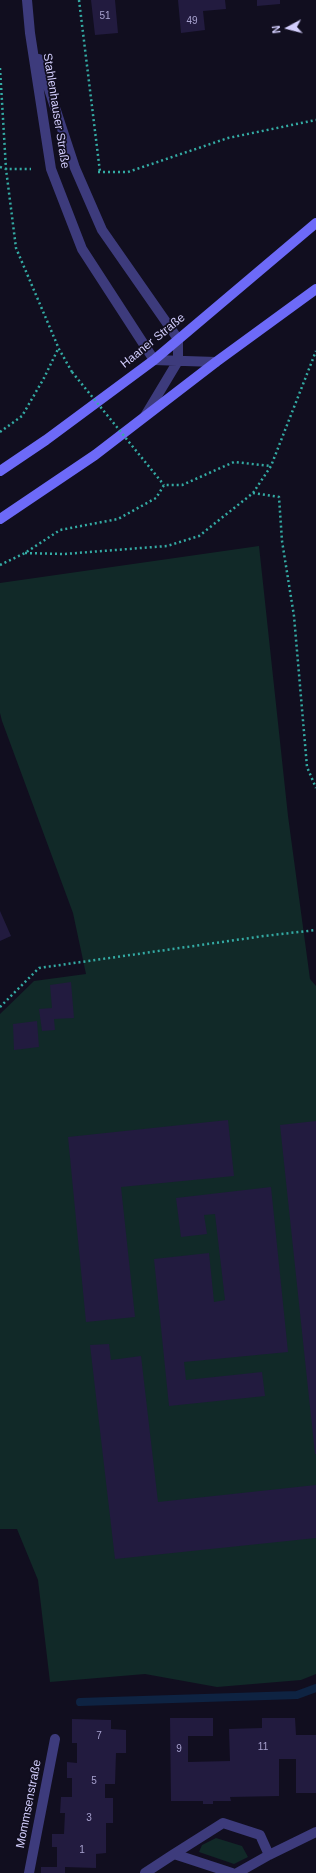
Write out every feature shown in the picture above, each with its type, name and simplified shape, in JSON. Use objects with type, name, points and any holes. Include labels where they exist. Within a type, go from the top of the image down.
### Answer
[{"type":"main road","name":"Haaner Straße","points":[[0,471],[46,440],[154,360],[316,223]]},
{"type":"main road","points":[[0,519],[95,455],[144,419],[216,362],[316,289]]},
{"type":"street","name":"Stahlenhauser Straße","points":[[27,0],[30,33],[51,169],[82,249],[154,360]]},
{"type":"street","name":"Stahlenhauser Straße","points":[[30,33],[75,168],[102,230],[178,339]]},
{"type":"street","points":[[144,419],[178,361],[178,339]]},
{"type":"street","points":[[154,360],[216,362]]},
{"type":"street","name":"Mommsenstraße","points":[[29,1873],[54,1739]]},
{"type":"street","points":[[145,1873],[223,1823],[260,1835],[269,1855]]},
{"type":"street","points":[[237,1873],[269,1855],[316,1832]]},
{"type":"street","points":[[174,1854],[232,1873]]},
{"type":"path","points":[[79,0],[100,172]]},
{"type":"path","points":[[0,68],[6,169],[16,248],[59,349],[72,372],[164,485]]},
{"type":"path","points":[[75,168],[100,172],[128,172],[228,138],[316,120]]},
{"type":"path","points":[[0,167],[6,169],[51,169]]},
{"type":"path","points":[[0,432],[22,416],[59,349]]},
{"type":"path","points":[[25,553],[64,554],[167,546],[199,536],[253,492],[271,466],[316,352]]},
{"type":"path","points":[[164,485],[182,485],[234,462],[271,466]]},
{"type":"path","points":[[0,565],[25,553],[60,530],[118,519],[156,498],[164,485]]},
{"type":"path","points":[[253,492],[279,497],[282,541],[294,616],[307,767],[316,788]]},
{"type":"path","points":[[0,1007],[39,968],[316,930]]},
{"type":"green space","points":[[259,546],[288,816],[310,979],[316,986],[316,1674],[301,1680],[217,1687],[145,1674],[50,1682],[38,1580],[17,1529],[0,1529],[0,1014],[34,981],[86,974],[73,913],[0,713],[0,583]]},
{"type":"green space","points":[[216,1838],[242,1846],[248,1857],[234,1864],[199,1852],[202,1845]]},
{"type":"building","points":[[91,0],[115,0],[118,33],[95,35]]},
{"type":"building","points":[[178,0],[225,0],[226,9],[203,11],[205,30],[181,33]]},
{"type":"building","points":[[257,0],[280,0],[280,4],[257,6]]},
{"type":"building","points":[[0,911],[11,936],[0,941]]},
{"type":"building","points":[[71,982],[74,1018],[54,1019],[55,1030],[42,1031],[39,1009],[52,1008],[50,985]]},
{"type":"building","points":[[37,1021],[39,1047],[14,1050],[13,1024]]},
{"type":"building","points":[[228,1120],[234,1176],[121,1187],[135,1317],[86,1322],[68,1137]]},
{"type":"building","points":[[316,1121],[316,1454],[315,1454],[280,1125]]},
{"type":"building","points":[[271,1187],[288,1352],[184,1362],[186,1380],[262,1372],[265,1396],[169,1406],[154,1259],[209,1253],[214,1302],[225,1300],[215,1214],[204,1215],[207,1234],[181,1237],[176,1198]]},
{"type":"building","points":[[109,1344],[111,1360],[141,1356],[158,1502],[316,1485],[316,1538],[115,1559],[90,1345]]},
{"type":"building","points":[[170,1718],[213,1718],[213,1736],[188,1736],[188,1762],[230,1761],[229,1729],[262,1728],[262,1718],[295,1718],[296,1735],[316,1735],[316,1793],[296,1793],[296,1759],[279,1759],[279,1796],[230,1797],[231,1801],[213,1801],[213,1804],[203,1804],[203,1801],[171,1801]]},
{"type":"building","points":[[72,1719],[111,1720],[111,1729],[126,1730],[126,1753],[116,1753],[115,1784],[105,1784],[105,1798],[113,1798],[113,1823],[106,1823],[106,1853],[96,1854],[96,1868],[65,1867],[65,1873],[41,1873],[41,1867],[57,1867],[57,1847],[52,1847],[52,1834],[64,1834],[65,1813],[60,1813],[61,1797],[72,1797],[72,1778],[67,1778],[67,1762],[77,1763],[77,1743],[72,1743]]},
{"type":"waterway","points":[[80,1702],[297,1695],[316,1688]]}]
